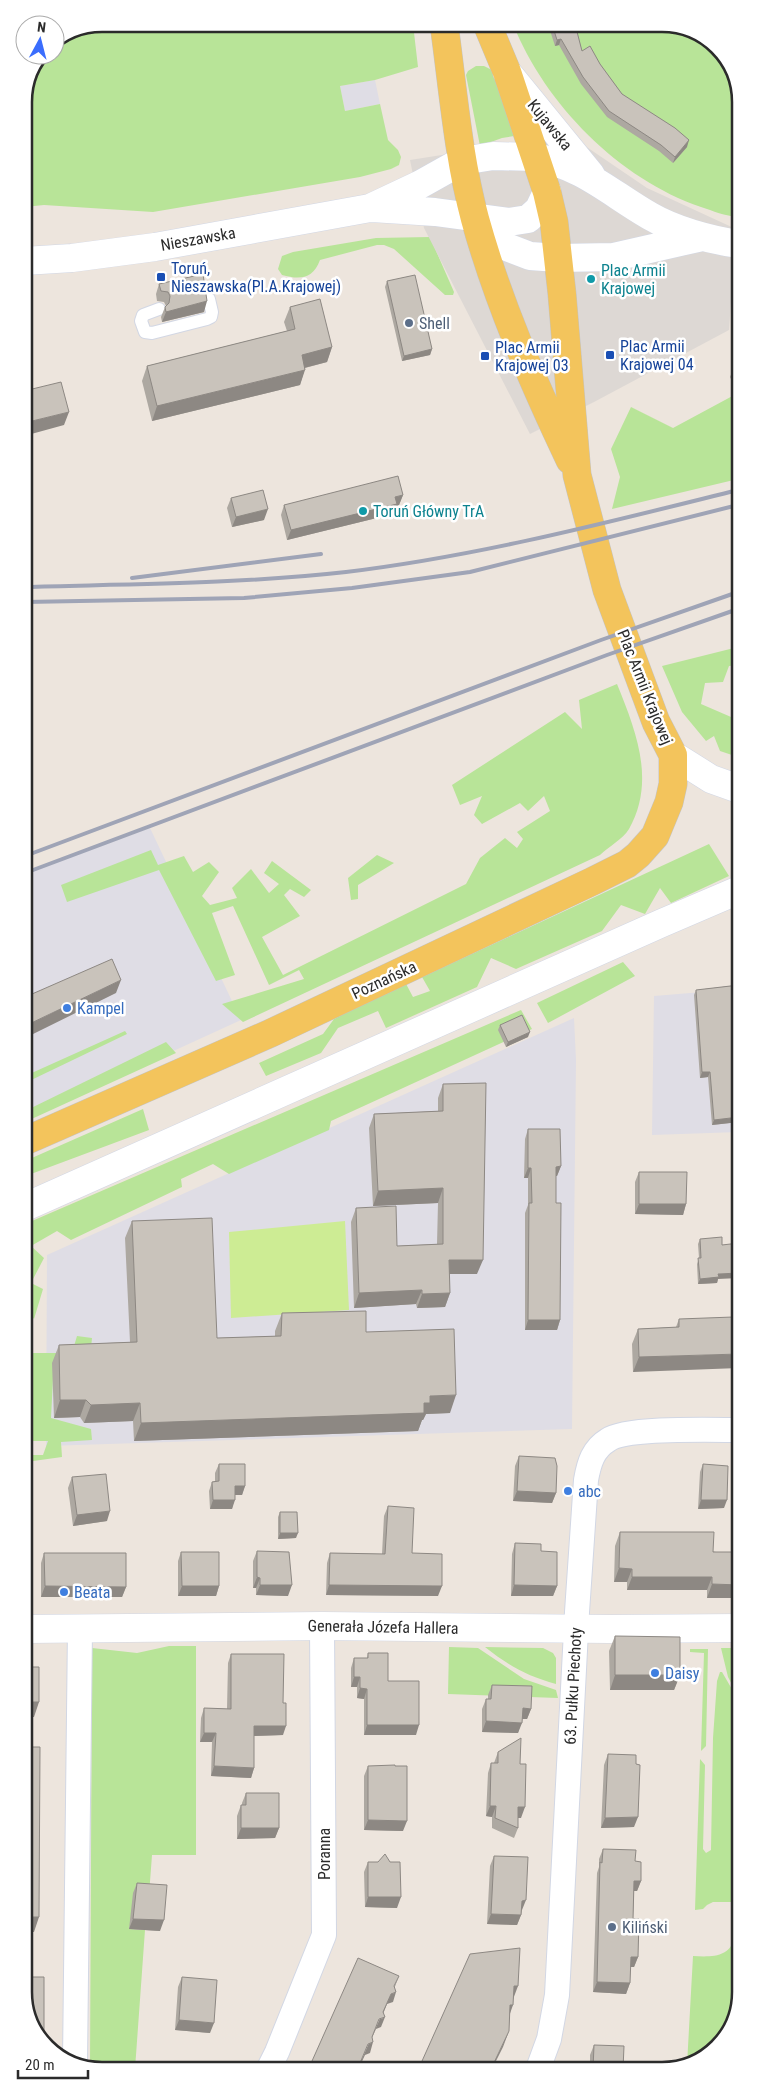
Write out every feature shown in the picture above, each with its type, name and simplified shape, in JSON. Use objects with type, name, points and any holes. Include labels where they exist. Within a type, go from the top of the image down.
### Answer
[{"type":"main road","name":"Plac Armii Krajowej","points":[[445,33],[462,160],[475,219],[498,294],[577,475]]},
{"type":"main road","name":"Plac Armii Krajowej","points":[[491,33],[507,72],[547,192],[554,222],[577,475],[607,590],[656,722],[673,755]]},
{"type":"main road","name":"Poznańska","points":[[33,1137],[271,1033],[627,864],[646,847],[662,823],[673,784],[673,755]]},
{"type":"street","name":"Kujawska","points":[[507,72],[593,178]]},
{"type":"street","points":[[462,160],[494,156],[535,157]]},
{"type":"street","name":"Kujawska","points":[[535,157],[548,159],[593,178],[652,217],[702,237],[732,243]]},
{"type":"street","name":"Nieszawska","points":[[370,208],[421,184],[462,160]]},
{"type":"street","points":[[475,219],[509,222],[528,219],[539,210],[547,192]]},
{"type":"street","name":"Nieszawska","points":[[33,260],[72,258],[155,247],[370,208],[435,212],[475,219]]},
{"type":"street","points":[[475,219],[504,246],[530,256],[558,258]]},
{"type":"street","name":"Kujawska","points":[[558,258],[614,257],[702,237]]},
{"type":"street","points":[[673,755],[711,779],[732,787]]},
{"type":"street","points":[[33,1203],[662,922],[732,893]]},
{"type":"street","name":"63. Pułku Piechoty","points":[[541,2062],[549,2039],[557,1995],[576,1629],[586,1480],[589,1465],[594,1452],[608,1440],[631,1433],[732,1430]]},
{"type":"street","name":"Generała Józefa Hallera","points":[[33,1629],[322,1626],[576,1629],[732,1628]]},
{"type":"street","name":"Poranna","points":[[272,2062],[324,1935],[322,1626]]},
{"type":"street","points":[[75,2057],[80,1628]]},
{"type":"lane","points":[[159,309],[143,315],[141,321],[145,332],[152,333],[207,319],[211,316],[212,312],[209,299]]},
{"type":"shaded area","points":[[375,80],[380,104],[345,111],[340,86]]},
{"type":"shaded area","name":"Plac Armii Krajowej","points":[[569,135],[647,188],[732,227],[732,287],[729,330],[530,434],[424,228],[410,160]]},
{"type":"shaded area","points":[[150,828],[241,1020],[33,1115],[33,871]]},
{"type":"shaded area","points":[[732,990],[732,1132],[652,1135],[654,996]]},
{"type":"shaded area","points":[[574,1018],[576,1060],[572,1429],[46,1446],[47,1255]]},
{"type":"green space","points":[[93,33],[414,33],[418,67],[375,80],[340,86],[345,111],[380,104],[388,140],[398,150],[401,157],[399,165],[360,177],[153,212],[44,205],[33,206],[33,98],[35,84],[44,65],[65,65],[65,43],[80,36]]},
{"type":"green space","points":[[517,33],[666,33],[688,38],[708,50],[722,67],[731,93],[732,216],[701,207],[671,194],[642,178],[614,158],[588,135],[565,110],[544,82]]},
{"type":"green space","points":[[476,66],[484,66],[492,70],[520,135],[502,138],[480,146],[466,75],[468,71]]},
{"type":"green space","points":[[430,237],[454,292],[453,295],[445,295],[394,249],[384,245],[377,245],[320,260],[314,271],[305,276],[282,275],[278,269],[282,256],[293,252],[376,238]]},
{"type":"green space","points":[[732,396],[732,480],[612,509],[620,477],[611,449],[631,407],[673,428]]},
{"type":"green space","points":[[732,648],[732,666],[729,666],[723,682],[705,683],[701,704],[732,717],[732,755],[720,751],[714,736],[706,741],[682,712],[662,666]]},
{"type":"green space","points":[[617,684],[636,738],[642,774],[641,793],[637,811],[629,829],[623,836],[600,855],[243,1022],[222,1004],[304,979],[299,970],[269,985],[233,906],[212,913],[235,975],[216,981],[159,870],[67,902],[61,885],[151,850],[158,865],[184,856],[193,872],[209,862],[219,872],[202,896],[210,905],[237,898],[232,888],[251,869],[269,893],[279,884],[264,873],[272,861],[311,890],[304,897],[290,889],[284,895],[300,916],[262,937],[283,975],[466,884],[480,858],[505,838],[517,848],[523,839],[517,832],[550,811],[544,796],[528,811],[520,803],[482,824],[474,815],[482,796],[460,805],[452,785],[565,712],[582,729],[579,700]]},
{"type":"green space","points":[[709,844],[729,876],[671,903],[660,888],[645,914],[621,905],[602,931],[516,969],[491,958],[477,987],[386,1028],[378,1011],[338,1028],[321,1053],[266,1076],[259,1063],[323,1034],[334,1019],[405,982],[413,997],[430,991],[422,977]]},
{"type":"green space","points":[[377,855],[394,863],[358,885],[358,899],[351,900],[348,878]]},
{"type":"green space","points":[[623,962],[635,976],[548,1023],[537,1003]]},
{"type":"green space","points":[[521,1010],[532,1029],[331,1121],[329,1130],[229,1174],[213,1164],[181,1179],[182,1187],[71,1240],[57,1231],[33,1245],[33,1221]]},
{"type":"green space","points":[[125,1031],[127,1034],[33,1079],[33,1072]]},
{"type":"green space","points":[[166,1042],[176,1053],[33,1118],[33,1107]]},
{"type":"green space","points":[[143,1109],[149,1130],[33,1173],[33,1157]]},
{"type":"green space","points":[[345,1221],[349,1310],[231,1318],[229,1232]]},
{"type":"green space","points":[[33,1248],[44,1258],[33,1279]]},
{"type":"green space","points":[[33,1284],[43,1289],[34,1319],[33,1318]]},
{"type":"green space","points":[[77,1336],[92,1338],[90,1358],[54,1359],[51,1418],[91,1429],[92,1440],[61,1442],[62,1457],[33,1461],[33,1455],[43,1455],[48,1441],[33,1441],[33,1353],[72,1353]]},
{"type":"green space","points":[[169,1646],[196,1646],[196,1855],[152,1855],[149,1895],[129,1929],[145,1930],[136,2062],[98,2062],[90,2061],[92,1648],[137,1653]]},
{"type":"green space","points":[[449,1647],[478,1648],[524,1679],[556,1690],[558,1698],[448,1694]]},
{"type":"green space","points":[[485,1647],[543,1648],[553,1653],[556,1658],[556,1684],[519,1670]]},
{"type":"green space","points":[[721,1648],[732,1648],[732,1685],[728,1677]]},
{"type":"green space","points":[[690,1649],[708,1649],[706,1746],[701,1751],[704,1653],[690,1652]]},
{"type":"green space","points":[[720,1672],[722,1672],[732,1689],[732,1902],[713,1902],[703,1909],[695,1910],[700,1759],[705,1765],[703,1849],[706,1853],[711,1850],[713,1738],[717,1681]]},
{"type":"green space","points":[[732,1945],[732,1993],[728,2015],[722,2028],[708,2045],[687,2057],[693,1956],[713,1956],[730,1948]]},
{"type":"building","points":[[555,33],[577,33],[582,51],[590,46],[600,64],[622,94],[675,128],[689,140],[675,157],[661,145],[609,111],[583,77],[561,39],[557,40]]},
{"type":"building","points":[[203,274],[207,301],[166,312],[165,307],[169,303],[170,296],[168,292],[161,291],[159,284]]},
{"type":"building","points":[[415,275],[432,349],[404,356],[387,281]]},
{"type":"building","points":[[320,299],[332,347],[302,355],[305,370],[157,406],[147,366],[295,329],[290,307]]},
{"type":"building","points":[[61,382],[69,412],[33,421],[33,389]]},
{"type":"building","points":[[398,476],[403,495],[395,497],[397,504],[291,530],[284,505]]},
{"type":"building","points":[[263,490],[268,509],[236,517],[231,498]]},
{"type":"building","points":[[112,959],[121,980],[33,1022],[33,994]]},
{"type":"building","points":[[732,986],[732,1118],[714,1120],[710,1072],[702,1072],[696,990]]},
{"type":"building","points":[[522,1015],[530,1032],[508,1042],[500,1025]]},
{"type":"building","points":[[486,1083],[483,1260],[449,1260],[450,1293],[422,1294],[422,1290],[359,1293],[356,1208],[396,1206],[397,1246],[443,1244],[443,1188],[378,1191],[374,1114],[443,1111],[443,1084]]},
{"type":"building","points":[[528,1129],[560,1129],[561,1166],[556,1167],[556,1203],[561,1203],[560,1320],[528,1320],[529,1203],[532,1203],[531,1168],[528,1168]]},
{"type":"building","points":[[639,1172],[687,1172],[686,1204],[639,1204]]},
{"type":"building","points":[[212,1218],[217,1338],[281,1336],[282,1313],[366,1311],[366,1332],[454,1329],[456,1395],[430,1396],[430,1403],[424,1403],[424,1413],[141,1423],[140,1403],[91,1405],[86,1400],[60,1400],[59,1345],[137,1342],[132,1221]]},
{"type":"building","points":[[722,1237],[722,1245],[732,1244],[732,1273],[718,1274],[719,1277],[700,1279],[698,1258],[701,1258],[700,1239]]},
{"type":"building","points":[[732,1317],[732,1354],[639,1357],[638,1329],[679,1327],[679,1319]]},
{"type":"building","points":[[519,1456],[555,1458],[557,1466],[556,1493],[517,1491]]},
{"type":"building","points":[[219,1464],[245,1464],[245,1486],[235,1486],[235,1500],[213,1500],[212,1482],[219,1481]]},
{"type":"building","points":[[703,1464],[728,1466],[727,1500],[701,1500]]},
{"type":"building","points":[[106,1474],[110,1511],[77,1515],[72,1477]]},
{"type":"building","points":[[388,1506],[414,1508],[412,1553],[442,1554],[442,1586],[329,1585],[330,1553],[385,1554]]},
{"type":"building","points":[[280,1512],[297,1512],[298,1533],[280,1533]]},
{"type":"building","points":[[620,1532],[714,1532],[713,1552],[732,1552],[732,1585],[712,1584],[712,1577],[632,1577],[632,1569],[619,1568]]},
{"type":"building","points":[[515,1543],[541,1544],[541,1551],[557,1552],[557,1586],[514,1585]]},
{"type":"building","points":[[257,1551],[289,1552],[292,1585],[260,1585],[260,1578],[257,1577]]},
{"type":"building","points":[[181,1552],[219,1552],[219,1586],[182,1586]]},
{"type":"building","points":[[44,1553],[126,1553],[126,1587],[45,1586]]},
{"type":"building","points":[[615,1636],[680,1637],[680,1675],[615,1675]]},
{"type":"building","points":[[368,1653],[388,1653],[388,1681],[419,1681],[419,1725],[367,1725],[367,1689],[360,1688],[360,1677],[354,1677],[354,1658],[368,1658]]},
{"type":"building","points":[[231,1654],[284,1654],[283,1703],[286,1703],[286,1726],[254,1726],[254,1768],[214,1766],[216,1733],[204,1733],[204,1708],[231,1709]]},
{"type":"building","points":[[33,1667],[39,1667],[39,1702],[33,1702]]},
{"type":"building","points":[[492,1685],[532,1686],[531,1709],[523,1708],[522,1723],[486,1721],[486,1699],[491,1699]]},
{"type":"building","points":[[521,1738],[520,1764],[526,1764],[525,1807],[518,1807],[518,1828],[495,1818],[496,1806],[490,1806],[491,1763],[498,1763],[498,1752]]},
{"type":"building","points":[[33,1747],[40,1747],[39,1917],[33,1917]]},
{"type":"building","points":[[608,1754],[636,1755],[636,1764],[640,1765],[638,1817],[605,1818]]},
{"type":"building","points":[[368,1766],[407,1766],[407,1821],[368,1820]]},
{"type":"building","points":[[246,1793],[279,1793],[279,1828],[241,1828],[241,1805],[246,1805]]},
{"type":"building","points":[[603,1849],[636,1850],[635,1861],[641,1862],[641,1881],[634,1881],[633,1919],[639,1919],[638,1957],[631,1957],[630,1983],[597,1982],[600,1862],[602,1863]]},
{"type":"building","points":[[385,1854],[390,1862],[400,1862],[401,1897],[368,1897],[368,1862],[378,1862]]},
{"type":"building","points":[[494,1856],[528,1857],[526,1900],[522,1901],[521,1915],[491,1914]]},
{"type":"building","points":[[137,1883],[167,1885],[164,1920],[133,1919]]},
{"type":"building","points":[[520,1948],[518,1986],[514,1986],[513,2005],[510,2005],[509,2031],[494,2062],[422,2062],[470,1954]]},
{"type":"building","points":[[358,1958],[399,1976],[394,1986],[396,1992],[391,1994],[383,2012],[385,2017],[379,2019],[372,2037],[373,2042],[368,2044],[360,2062],[312,2062]]},
{"type":"building","points":[[33,1977],[44,1977],[44,2031],[33,2002]]},
{"type":"building","points":[[182,1977],[217,1980],[214,2023],[179,2020]]},
{"type":"building","points":[[594,2045],[624,2046],[623,2062],[593,2062]]},
{"type":"railway","points":[[33,587],[226,581],[346,572],[445,557],[544,537],[732,491]]},
{"type":"railway","points":[[33,602],[244,598],[352,588],[470,572],[732,506]]},
{"type":"railway","points":[[132,578],[321,554]]},
{"type":"railway","points":[[33,853],[601,640],[732,594]]},
{"type":"railway","points":[[33,870],[607,655],[732,611]]},
{"type":"place","name":"Toruń, Nieszawska(Pl.A.Krajowej)","points":[[161,277]]},
{"type":"place","name":"Plac Armii Krajowej","points":[[591,279]]},
{"type":"place","name":"Shell","points":[[409,323]]},
{"type":"place","name":"Plac Armii Krajowej 04","points":[[610,355]]},
{"type":"place","name":"Plac Armii Krajowej 03","points":[[485,356]]},
{"type":"place","name":"Toruń Główny TrA","points":[[363,511]]},
{"type":"place","name":"Kampel","points":[[67,1008]]},
{"type":"place","name":"abc","points":[[568,1491]]},
{"type":"place","name":"Beata","points":[[64,1592]]},
{"type":"place","name":"Daisy","points":[[655,1673]]},
{"type":"place","name":"Kiliński","points":[[612,1927]]}]
